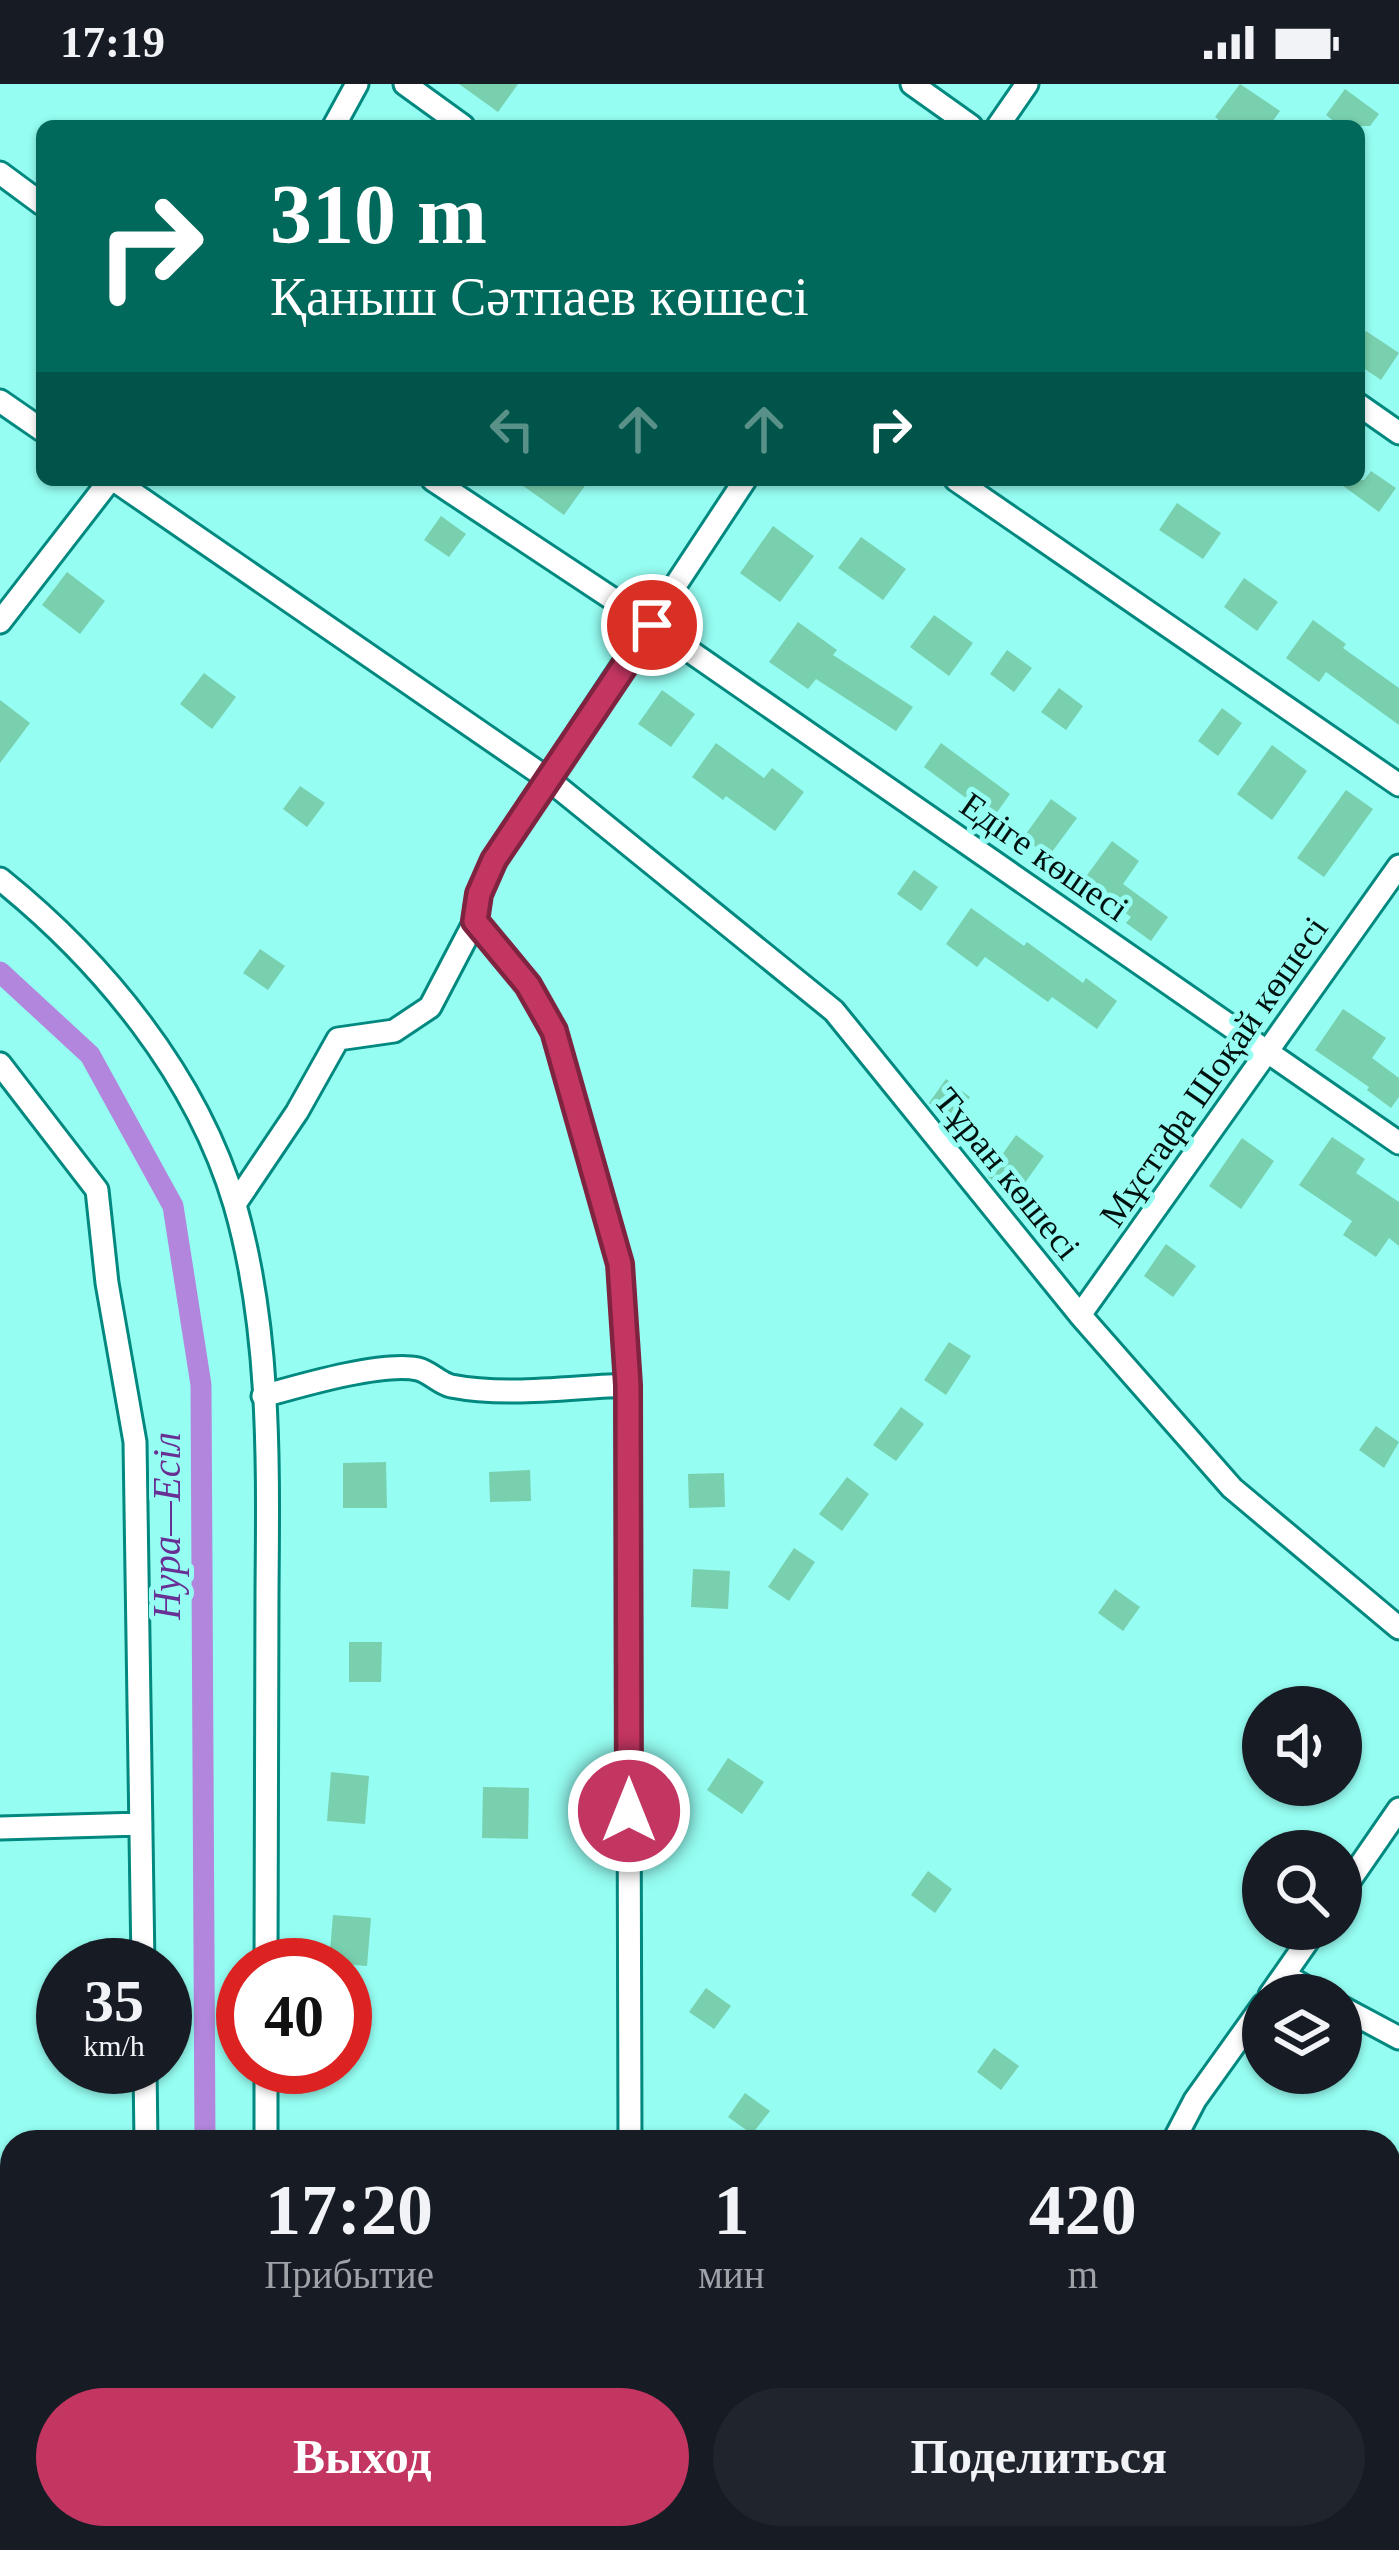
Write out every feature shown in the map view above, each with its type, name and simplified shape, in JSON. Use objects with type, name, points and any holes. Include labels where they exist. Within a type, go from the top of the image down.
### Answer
[{"type":"street","points":[[337,120],[357,84]]},
{"type":"street","points":[[405,84],[455,120]]},
{"type":"street","points":[[912,84],[962,120]]},
{"type":"street","points":[[1002,120],[1027,84]]},
{"type":"street","points":[[0,172],[36,199]]},
{"type":"street","points":[[0,401],[36,426]]},
{"type":"street","points":[[1365,409],[1399,433]]},
{"type":"street","points":[[0,622],[107,486]]},
{"type":"street","name":"Тұран көшесі","points":[[121,486],[548,779],[834,1012],[1080,1315],[1232,1488],[1399,1628]]},
{"type":"street","name":"Едіге көшесі","points":[[442,486],[652,625],[1399,1143]]},
{"type":"street","points":[[235,1204],[297,1112],[338,1039],[394,1031],[430,1007],[475,921],[479,894],[494,860],[741,486]]},
{"type":"street","points":[[965,486],[1399,785]]},
{"type":"street","name":"Мұстафа Шоқай көшесі","points":[[1080,1315],[1399,866]]},
{"type":"street","points":[[0,879],[104,976],[188,1094],[235,1204],[259,1327],[268,1475],[266,1938]]},
{"type":"street","points":[[475,921],[528,985],[554,1031],[620,1264],[628,1385],[631,2130]]},
{"type":"street","points":[[0,1064],[97,1190],[107,1282],[135,1442],[143,1938]]},
{"type":"street","points":[[263,1396],[319,1380],[419,1369],[448,1385],[514,1389],[628,1385]]},
{"type":"street","points":[[1362,1863],[1399,1809]]},
{"type":"street","points":[[0,1828],[141,1823]]},
{"type":"street","points":[[1362,2018],[1399,2038]]},
{"type":"street","points":[[1179,2130],[1242,2034]]},
{"type":"street","points":[[145,2094],[146,2130]]},
{"type":"street","points":[[266,2094],[266,2130]]},
{"type":"building","points":[[459,84],[518,84],[498,112]]},
{"type":"building","points":[[1240,84],[1280,111],[1273,120],[1215,117]]},
{"type":"building","points":[[1345,89],[1379,114],[1370,126],[1365,126],[1365,120],[1332,120],[1326,115]]},
{"type":"building","points":[[1365,332],[1399,353],[1381,380],[1365,369]]},
{"type":"building","points":[[1371,471],[1396,488],[1379,512],[1343,486],[1365,486]]},
{"type":"building","points":[[523,486],[585,486],[564,515]]},
{"type":"building","points":[[1177,503],[1221,533],[1203,559],[1159,530]]},
{"type":"building","points":[[441,516],[466,534],[449,557],[424,540]]},
{"type":"building","points":[[773,526],[814,556],[780,602],[740,573]]},
{"type":"building","points":[[861,537],[906,569],[883,600],[838,568]]},
{"type":"building","points":[[67,572],[105,601],[80,634],[42,605]]},
{"type":"building","points":[[1244,578],[1278,602],[1257,631],[1224,607]]},
{"type":"building","points":[[934,615],[973,643],[949,676],[910,647]]},
{"type":"building","points":[[1313,620],[1399,688],[1399,725],[1326,672],[1319,682],[1286,658]]},
{"type":"building","points":[[798,622],[837,650],[833,655],[913,707],[896,731],[816,679],[808,689],[769,662]]},
{"type":"building","points":[[1007,650],[1032,668],[1014,692],[990,674]]},
{"type":"building","points":[[204,673],[236,697],[212,729],[180,704]]},
{"type":"building","points":[[1059,688],[1083,706],[1066,730],[1041,712]]},
{"type":"building","points":[[662,690],[695,714],[671,747],[638,724]]},
{"type":"building","points":[[0,700],[30,723],[0,763]]},
{"type":"building","points":[[1222,708],[1242,723],[1218,756],[1198,741]]},
{"type":"building","points":[[716,743],[764,778],[772,768],[804,792],[775,831],[692,777]]},
{"type":"building","points":[[941,743],[1010,794],[993,818],[924,767]]},
{"type":"building","points":[[1272,745],[1307,771],[1272,820],[1237,794]]},
{"type":"building","points":[[300,786],[325,803],[307,827],[283,809]]},
{"type":"building","points":[[1346,790],[1373,809],[1324,877],[1297,858]]},
{"type":"building","points":[[1051,799],[1077,818],[1049,856],[1023,838]]},
{"type":"building","points":[[1112,841],[1139,861],[1123,884],[1168,917],[1151,941],[1126,923],[1131,917],[1082,882]]},
{"type":"building","points":[[914,870],[938,887],[921,911],[897,894]]},
{"type":"building","points":[[971,908],[1117,1001],[1097,1029],[1052,997],[1048,1002],[985,957],[977,967],[946,944]]},
{"type":"building","points":[[260,949],[285,966],[268,990],[243,973]]},
{"type":"building","points":[[1343,1009],[1386,1038],[1372,1058],[1399,1078],[1399,1097],[1391,1108],[1315,1050]]},
{"type":"building","points":[[946,1079],[970,1097],[953,1121],[929,1103]]},
{"type":"building","points":[[1016,1135],[1044,1156],[1014,1198],[987,1176]]},
{"type":"building","points":[[1332,1137],[1365,1159],[1356,1173],[1399,1202],[1399,1246],[1389,1238],[1376,1257],[1343,1235],[1352,1221],[1299,1185]]},
{"type":"building","points":[[1242,1138],[1274,1161],[1241,1209],[1209,1186]]},
{"type":"building","points":[[1166,1244],[1196,1266],[1173,1297],[1144,1276]]},
{"type":"building","points":[[949,1342],[971,1356],[946,1395],[924,1380]]},
{"type":"building","points":[[901,1407],[924,1424],[896,1461],[873,1445]]},
{"type":"building","points":[[1376,1426],[1399,1442],[1384,1468],[1359,1450]]},
{"type":"building","points":[[386,1462],[387,1508],[343,1508],[343,1463]]},
{"type":"building","points":[[530,1470],[531,1501],[490,1502],[489,1472]]},
{"type":"building","points":[[724,1473],[725,1507],[689,1508],[688,1474]]},
{"type":"building","points":[[847,1477],[869,1494],[842,1531],[819,1514]]},
{"type":"building","points":[[794,1548],[815,1562],[789,1601],[768,1587]]},
{"type":"building","points":[[693,1569],[730,1571],[728,1609],[691,1607]]},
{"type":"building","points":[[1115,1589],[1140,1607],[1123,1631],[1098,1613]]},
{"type":"building","points":[[349,1642],[382,1642],[381,1682],[349,1682]]},
{"type":"building","points":[[728,1758],[764,1782],[742,1814],[707,1790]]},
{"type":"building","points":[[331,1772],[369,1776],[365,1824],[327,1821]]},
{"type":"building","points":[[483,1787],[529,1788],[528,1839],[482,1838]]},
{"type":"building","points":[[928,1871],[952,1889],[935,1913],[911,1895]]},
{"type":"building","points":[[333,1915],[371,1918],[369,1938],[331,1938]]},
{"type":"building","points":[[706,1988],[731,2006],[714,2029],[689,2012]]},
{"type":"building","points":[[994,2048],[1019,2066],[1001,2090],[977,2072]]},
{"type":"building","points":[[745,2093],[770,2111],[755,2130],[746,2130],[728,2117]]},
{"type":"waterway","name":"Нура—Есіл","points":[[0,972],[90,1055],[173,1206],[201,1385],[205,2130]]},
{"type":"route","points":[[629,1811],[628,1385],[620,1264],[554,1031],[528,985],[475,921],[479,894],[494,860],[652,625]]}]
